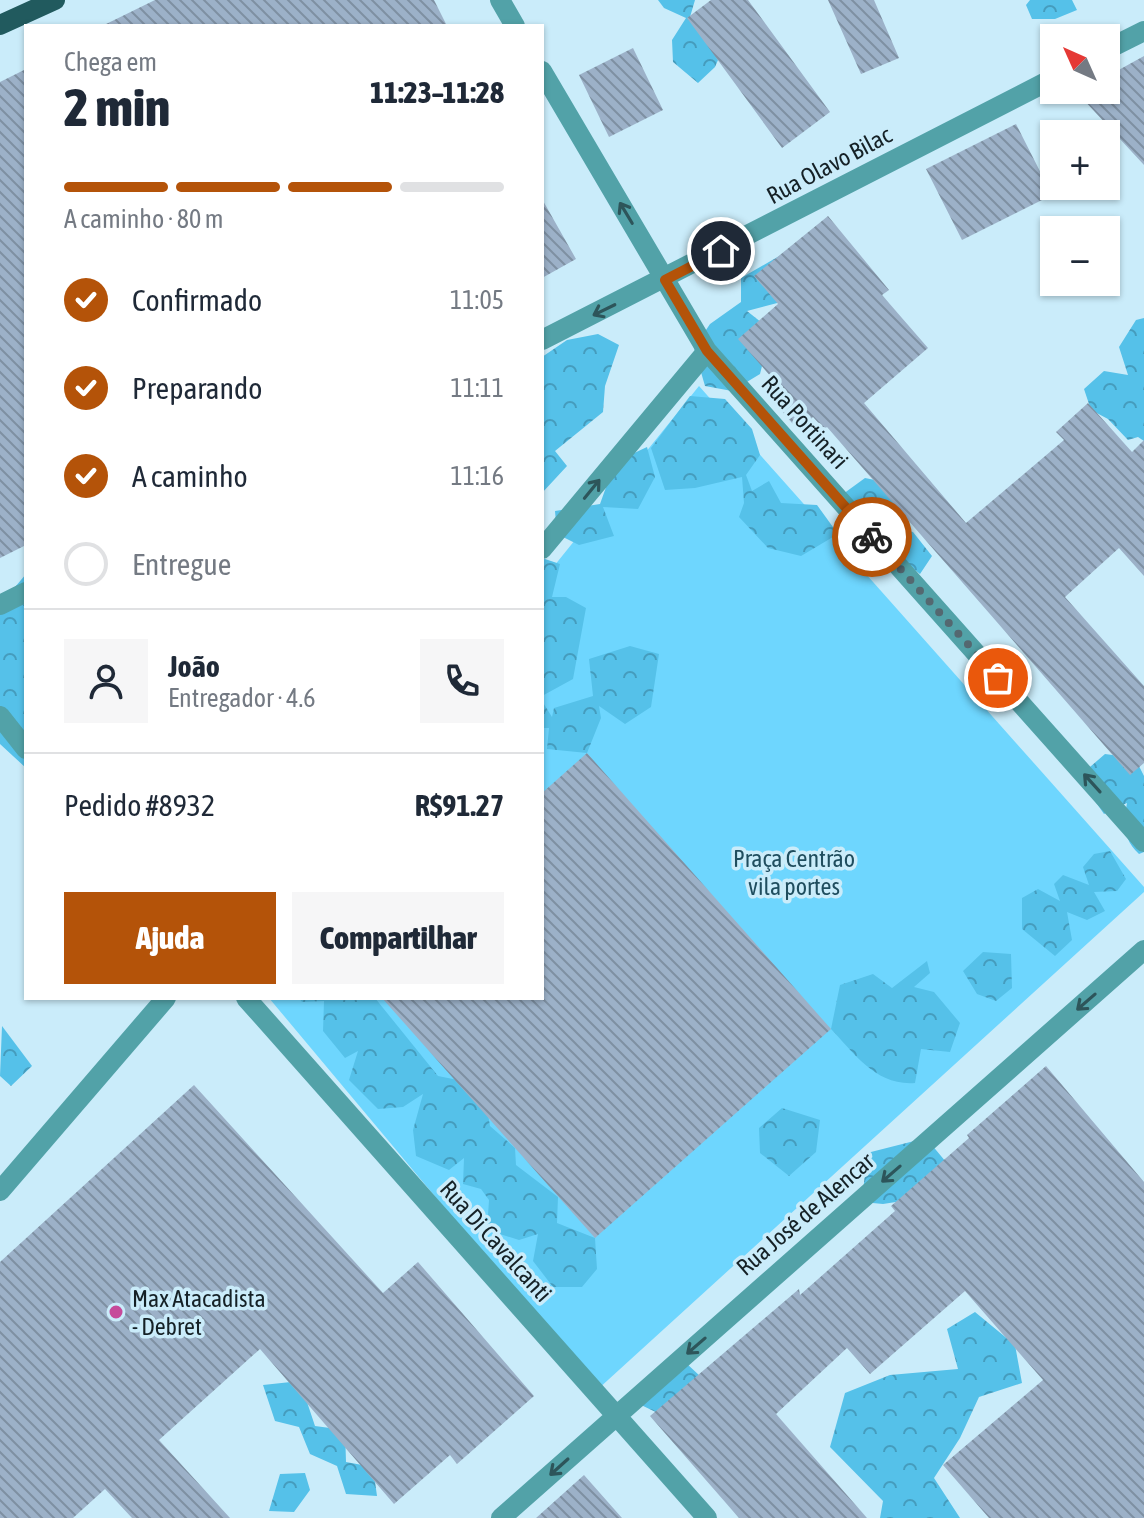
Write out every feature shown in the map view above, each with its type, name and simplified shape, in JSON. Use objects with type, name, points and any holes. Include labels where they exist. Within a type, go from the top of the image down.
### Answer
[{"type":"main road","points":[[0,25],[55,0]]},
{"type":"street","points":[[500,0],[514,24]]},
{"type":"street","points":[[1120,43],[1144,31]]},
{"type":"street","name":"Rua Portinari","points":[[544,74],[707,351],[1144,842]]},
{"type":"street","name":"Rua Olavo Bilac","points":[[544,339],[665,280],[1040,85]]},
{"type":"street","points":[[544,547],[707,351]]},
{"type":"street","points":[[0,605],[24,593]]},
{"type":"street","points":[[0,716],[24,746]]},
{"type":"street","name":"Rua José de Alencar","points":[[501,1518],[1144,950]]},
{"type":"street","points":[[0,1191],[164,1000]]},
{"type":"street","name":"Rua Di Cavalcanti","points":[[248,1000],[707,1518]]},
{"type":"green space","points":[[658,0],[695,0],[690,17],[724,46],[715,67],[698,83],[673,62],[672,40],[686,18],[664,8]]},
{"type":"green space","points":[[1030,0],[1072,0],[1077,10],[1055,19],[1032,19],[1026,5]]},
{"type":"green space","points":[[781,255],[800,297],[747,311],[771,330],[760,374],[732,391],[705,386],[694,348],[710,324],[741,302],[741,278]]},
{"type":"green space","points":[[1144,318],[1144,441],[1138,437],[1128,440],[1108,419],[1091,410],[1084,389],[1104,371],[1128,375],[1119,347],[1136,320]]},
{"type":"green space","points":[[598,334],[619,345],[605,386],[603,412],[555,451],[567,466],[544,491],[544,356],[567,340]]},
{"type":"green space","name":"Praça Centrão vila portes","points":[[699,386],[1144,887],[1144,892],[597,1390],[271,1000],[544,1000],[544,579]]},
{"type":"green space","points":[[690,396],[725,399],[752,429],[760,455],[746,475],[752,491],[769,481],[781,503],[817,505],[838,534],[801,556],[768,548],[739,517],[744,503],[742,477],[695,488],[665,490],[651,448]]},
{"type":"green space","points":[[647,447],[655,477],[638,509],[603,507],[614,536],[579,545],[557,534],[555,511],[600,504],[615,462]]},
{"type":"green space","points":[[865,478],[890,483],[903,511],[905,530],[913,532],[932,556],[920,574],[894,554],[886,565],[866,552],[852,537],[845,518],[843,494]]},
{"type":"green space","points":[[544,559],[560,564],[552,597],[566,597],[586,608],[573,679],[544,695]]},
{"type":"green space","points":[[24,576],[24,766],[0,744],[0,605]]},
{"type":"green space","points":[[630,646],[659,654],[651,707],[625,724],[599,706],[601,718],[587,753],[547,749],[549,728],[544,728],[544,704],[552,717],[554,708],[593,696],[589,659]]},
{"type":"green space","points":[[1105,754],[1135,758],[1144,776],[1144,852],[1139,854],[1130,843],[1126,831],[1127,803],[1104,814],[1093,798],[1083,773]]},
{"type":"green space","points":[[1110,851],[1126,879],[1117,891],[1094,892],[1105,911],[1087,920],[1067,912],[1072,940],[1055,956],[1022,929],[1022,898],[1038,889],[1060,901],[1054,884],[1063,875],[1089,885],[1083,867],[1094,854]]},
{"type":"green space","points":[[983,952],[1011,954],[1012,988],[996,1001],[977,994],[963,971]]},
{"type":"green space","points":[[927,961],[930,973],[914,987],[934,992],[960,1023],[950,1052],[921,1049],[915,1083],[901,1083],[867,1066],[831,1029],[840,985],[873,974],[892,988]]},
{"type":"green space","points":[[300,1000],[377,1000],[438,1076],[483,1085],[490,1126],[515,1148],[516,1165],[558,1197],[557,1223],[595,1238],[597,1269],[582,1287],[553,1287],[533,1261],[538,1234],[519,1240],[487,1230],[489,1200],[481,1189],[463,1184],[464,1158],[449,1170],[416,1156],[413,1130],[423,1094],[403,1107],[378,1109],[349,1080],[358,1051],[345,1058],[323,1031],[324,1001]]},
{"type":"green space","points":[[2,1026],[32,1066],[11,1086],[0,1076]]},
{"type":"green space","points":[[782,1108],[820,1120],[816,1152],[789,1176],[760,1153],[759,1128]]},
{"type":"green space","points":[[926,1138],[946,1162],[928,1197],[883,1204],[862,1202],[867,1153]]},
{"type":"green space","points":[[975,1312],[1015,1345],[1022,1383],[979,1397],[960,1438],[934,1478],[960,1518],[880,1518],[883,1501],[830,1447],[845,1393],[890,1375],[958,1369],[947,1329]]},
{"type":"green space","points":[[685,1362],[701,1377],[668,1418],[637,1403]]},
{"type":"green space","points":[[300,1381],[315,1426],[345,1430],[346,1462],[373,1467],[377,1496],[346,1494],[337,1466],[310,1454],[299,1427],[275,1421],[263,1385]]},
{"type":"green space","points":[[305,1473],[310,1490],[294,1512],[269,1511],[280,1474]]},
{"type":"building","points":[[155,0],[434,0],[446,24],[106,24]]},
{"type":"building","points":[[711,0],[748,0],[830,112],[782,148],[687,18]]},
{"type":"building","points":[[828,0],[874,0],[899,58],[861,74]]},
{"type":"building","points":[[633,48],[663,110],[609,137],[579,75]]},
{"type":"building","points":[[1144,56],[1144,165],[1120,139],[1120,120],[1102,120],[1088,104],[1120,104],[1120,69]]},
{"type":"building","points":[[24,70],[24,546],[0,558],[0,82]]},
{"type":"building","points":[[1016,124],[1040,171],[1042,200],[962,240],[926,169]]},
{"type":"building","points":[[544,203],[576,259],[544,277]]},
{"type":"building","points":[[828,216],[889,290],[882,295],[928,348],[864,403],[966,523],[1064,440],[1056,432],[1088,403],[1132,452],[1144,440],[1144,576],[1119,548],[1065,597],[1144,686],[1144,763],[1130,775],[827,427],[824,429],[813,417],[798,430],[774,402],[785,393],[738,339],[778,304],[754,276]]},
{"type":"building","points":[[587,753],[831,1029],[595,1238],[384,1000],[544,1000],[544,791]]},
{"type":"building","points":[[1046,1066],[1144,1182],[1144,1518],[989,1518],[943,1465],[1043,1380],[965,1291],[870,1374],[847,1348],[776,1414],[867,1518],[739,1518],[650,1416],[799,1289],[800,1295],[895,1211],[891,1206],[969,1138],[967,1135]]},
{"type":"building","points":[[194,1085],[383,1293],[418,1262],[534,1396],[457,1464],[450,1455],[394,1504],[260,1349],[159,1440],[230,1518],[132,1518],[105,1489],[73,1518],[0,1518],[0,1262]]},
{"type":"building","points":[[584,1475],[622,1518],[536,1518]]},
{"type":"way so far","points":[[872,537],[998,678]]},
{"type":"place","name":"Max Atacadista - Debret","points":[[116,1312]]},
{"type":"route","points":[[721,251],[665,280],[707,351],[872,537]]}]
